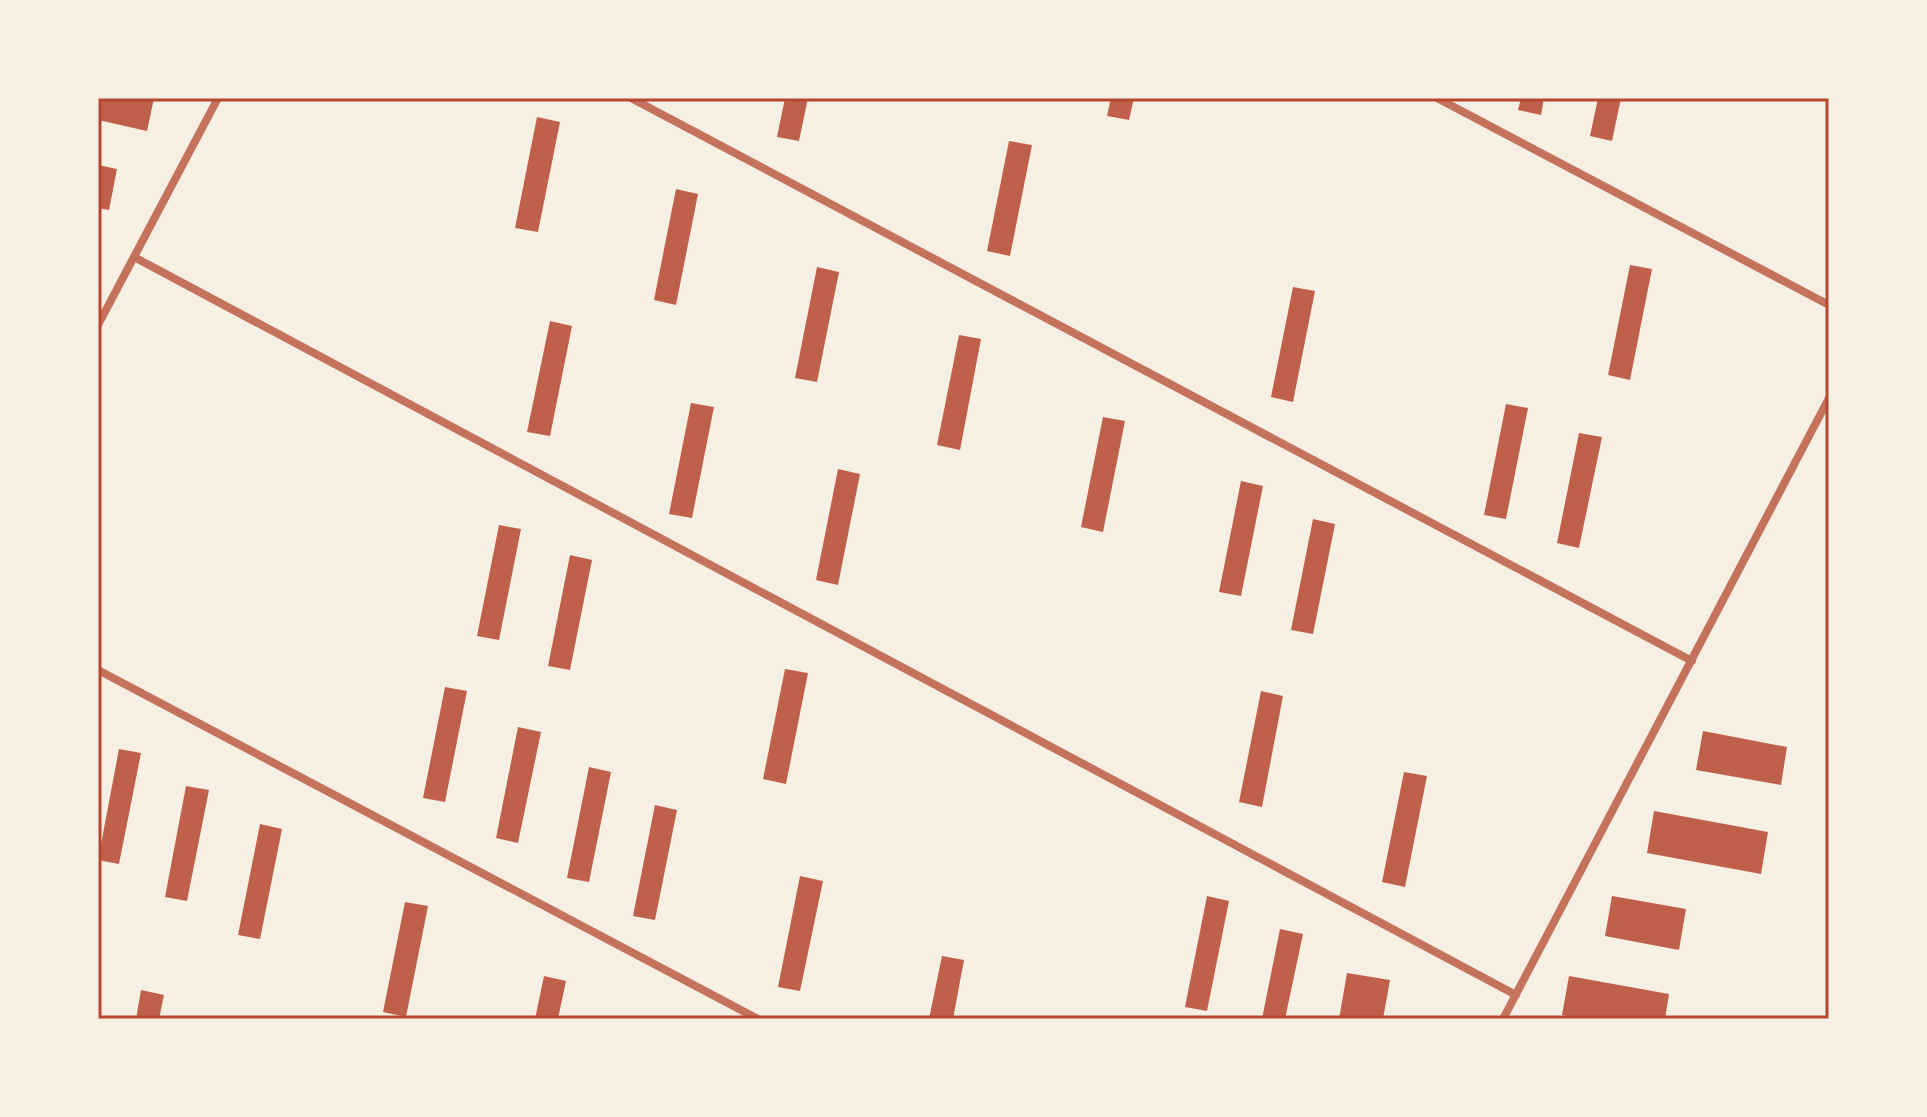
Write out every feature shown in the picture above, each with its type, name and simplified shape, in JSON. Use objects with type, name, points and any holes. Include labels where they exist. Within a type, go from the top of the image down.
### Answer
[{"type":"street","points":[[98,325],[218,98]]},
{"type":"street","points":[[631,98],[1692,661]]},
{"type":"street","points":[[1437,98],[1829,305]]},
{"type":"street","points":[[134,257],[1516,995]]},
{"type":"street","points":[[1503,1019],[1829,398]]},
{"type":"street","points":[[98,670],[758,1019]]},
{"type":"building","points":[[98,98],[154,98],[147,131],[98,120]]},
{"type":"building","points":[[785,98],[808,98],[799,141],[777,137]]},
{"type":"building","points":[[1111,98],[1134,98],[1129,120],[1107,116]]},
{"type":"building","points":[[1521,98],[1544,98],[1541,115],[1518,110]]},
{"type":"building","points":[[1598,98],[1621,98],[1612,141],[1590,136]]},
{"type":"building","points":[[537,117],[560,122],[538,232],[515,228]]},
{"type":"building","points":[[1009,141],[1032,145],[1010,256],[987,251]]},
{"type":"building","points":[[98,165],[117,169],[109,210],[98,208]]},
{"type":"building","points":[[676,189],[698,194],[676,305],[654,300]]},
{"type":"building","points":[[1630,265],[1652,269],[1630,380],[1608,375]]},
{"type":"building","points":[[817,267],[839,272],[817,382],[795,378]]},
{"type":"building","points":[[1293,287],[1315,291],[1293,402],[1271,397]]},
{"type":"building","points":[[550,321],[572,326],[550,436],[527,432]]},
{"type":"building","points":[[959,335],[981,339],[960,450],[937,445]]},
{"type":"building","points":[[691,403],[714,407],[692,518],[669,514]]},
{"type":"building","points":[[1506,404],[1528,408],[1506,519],[1484,515]]},
{"type":"building","points":[[1103,417],[1125,421],[1103,532],[1081,527]]},
{"type":"building","points":[[1579,433],[1602,437],[1579,548],[1557,543]]},
{"type":"building","points":[[838,469],[860,474],[838,585],[816,580]]},
{"type":"building","points":[[1241,481],[1263,486],[1241,596],[1219,592]]},
{"type":"building","points":[[1313,519],[1335,524],[1313,634],[1291,630]]},
{"type":"building","points":[[499,525],[521,529],[499,640],[477,636]]},
{"type":"building","points":[[570,555],[592,560],[570,670],[548,666]]},
{"type":"building","points":[[785,669],[808,673],[786,784],[763,779]]},
{"type":"building","points":[[445,687],[467,691],[445,802],[423,798]]},
{"type":"building","points":[[1261,691],[1283,696],[1262,807],[1239,802]]},
{"type":"building","points":[[518,727],[541,732],[518,843],[496,838]]},
{"type":"building","points":[[1703,731],[1787,747],[1781,785],[1696,770]]},
{"type":"building","points":[[119,749],[141,753],[119,864],[98,860]]},
{"type":"building","points":[[589,767],[611,772],[589,882],[567,878]]},
{"type":"building","points":[[1404,772],[1427,776],[1405,887],[1382,882]]},
{"type":"building","points":[[186,786],[209,790],[187,901],[165,897]]},
{"type":"building","points":[[655,805],[677,810],[655,920],[633,916]]},
{"type":"building","points":[[1654,811],[1768,832],[1761,874],[1647,853]]},
{"type":"building","points":[[260,824],[282,829],[260,939],[238,935]]},
{"type":"building","points":[[800,876],[823,881],[800,991],[778,987]]},
{"type":"building","points":[[1207,896],[1229,901],[1207,1011],[1185,1007]]},
{"type":"building","points":[[1612,896],[1686,909],[1679,950],[1605,936]]},
{"type":"building","points":[[405,902],[428,906],[406,1017],[383,1012]]},
{"type":"building","points":[[1280,929],[1303,934],[1285,1019],[1262,1019]]},
{"type":"building","points":[[942,956],[964,960],[953,1019],[929,1019]]},
{"type":"building","points":[[1347,973],[1390,980],[1383,1019],[1339,1019]]},
{"type":"building","points":[[544,976],[566,981],[558,1019],[535,1019]]},
{"type":"building","points":[[1569,976],[1669,994],[1665,1019],[1581,1019],[1562,1015]]},
{"type":"building","points":[[141,990],[164,995],[159,1019],[136,1019]]}]
